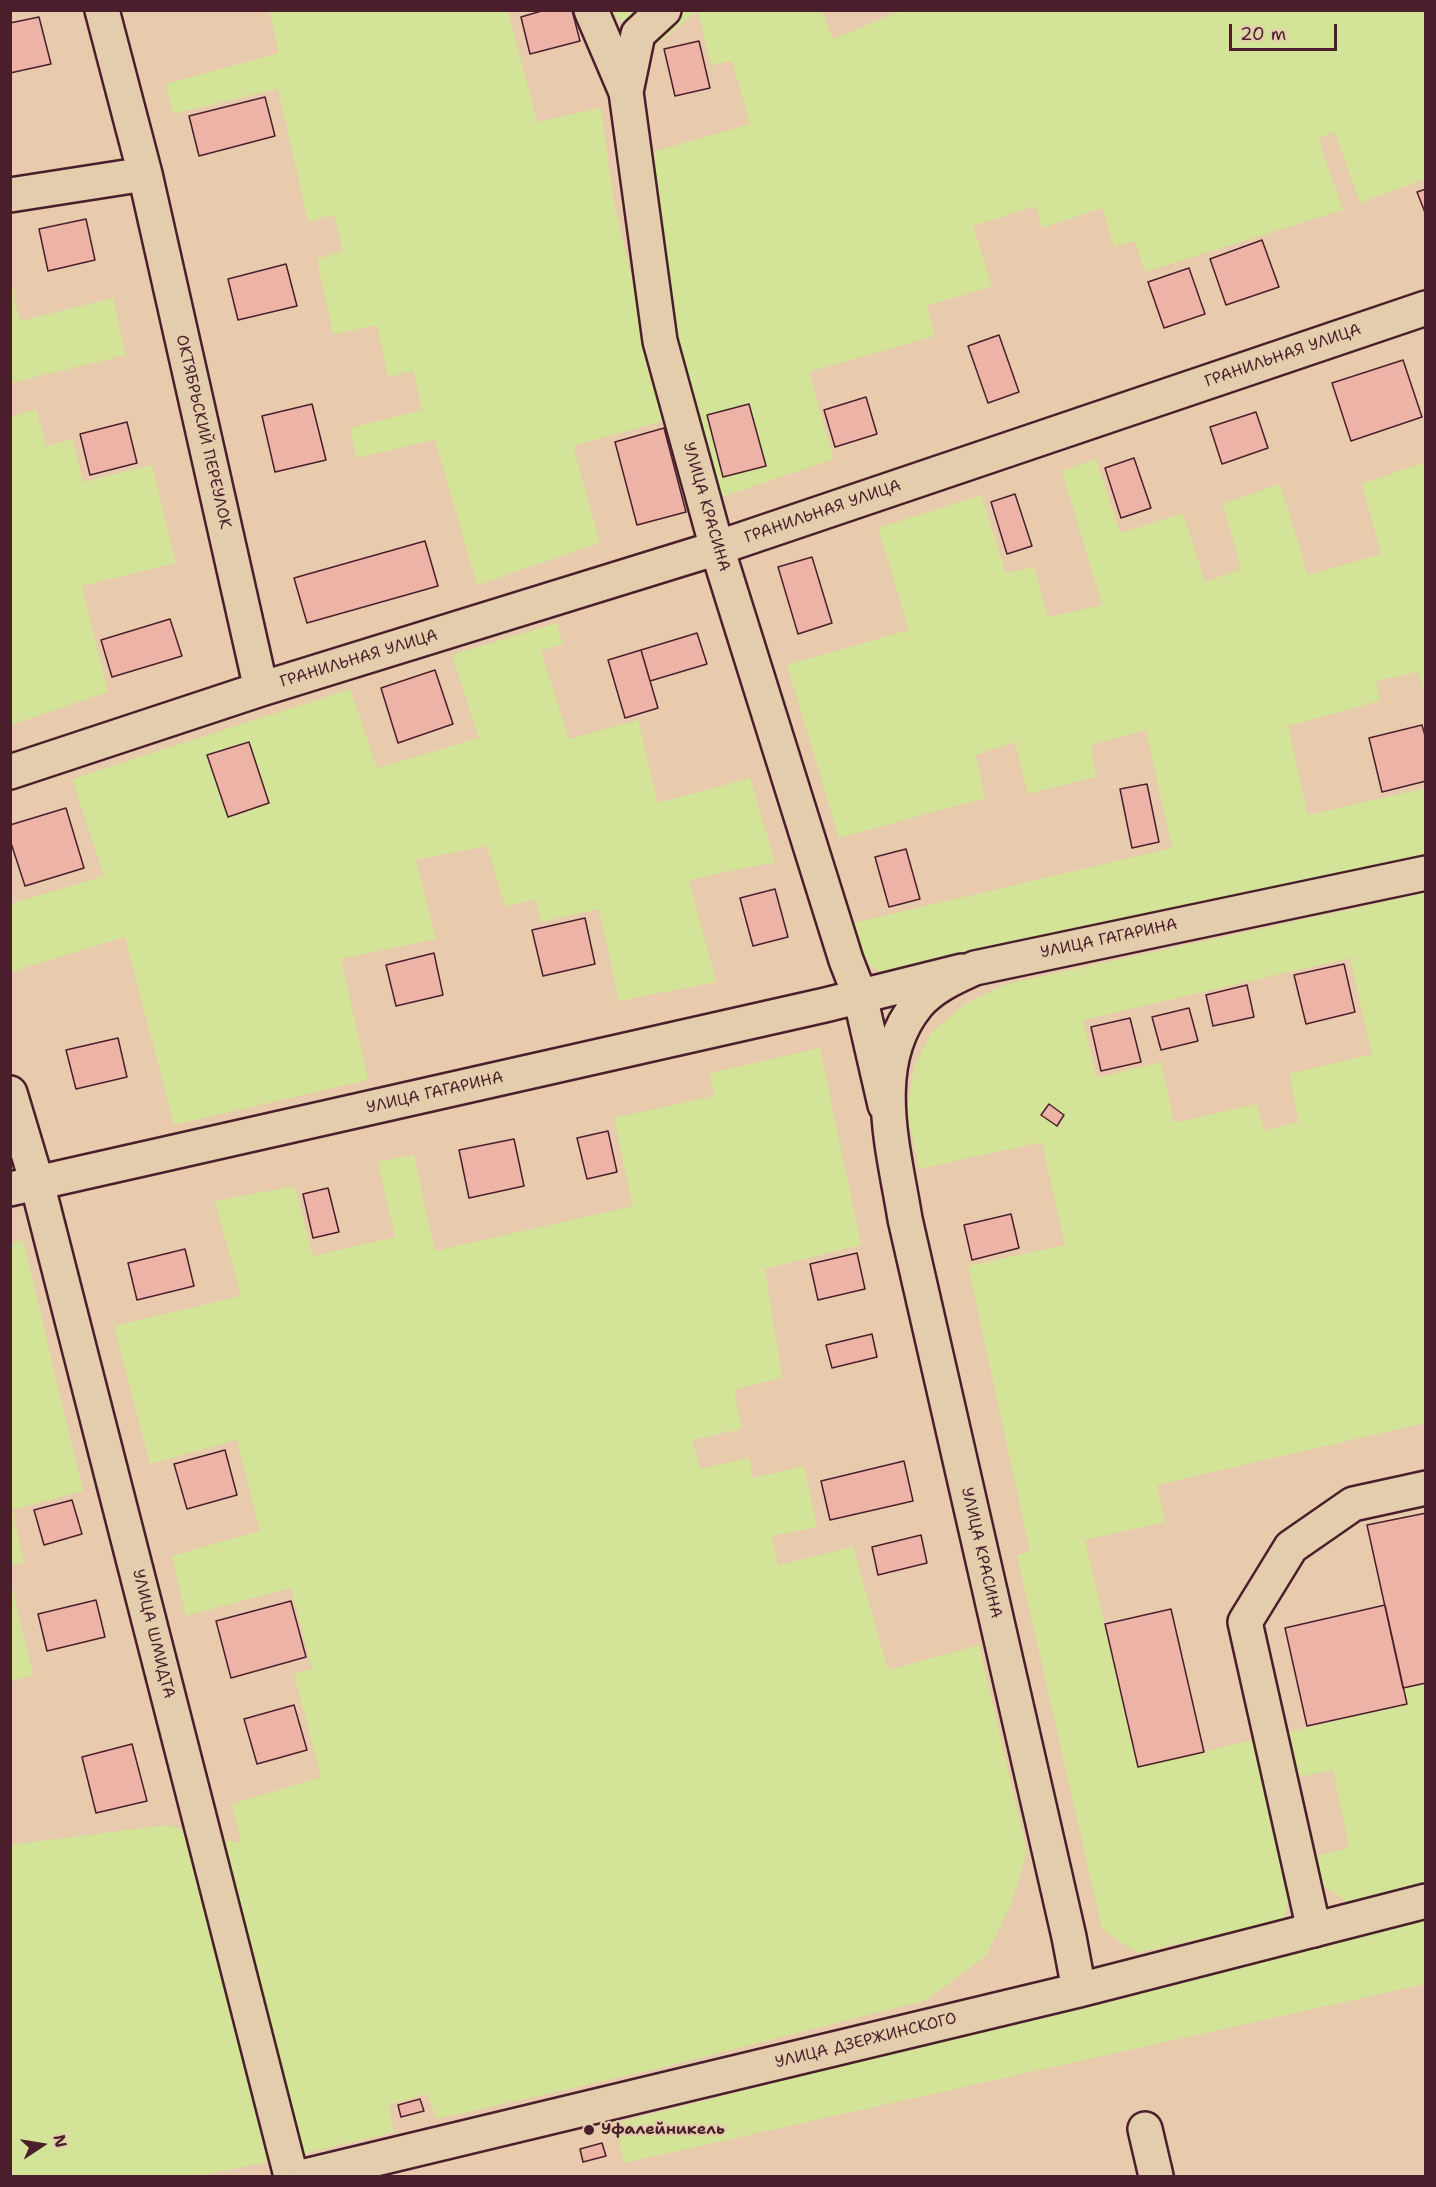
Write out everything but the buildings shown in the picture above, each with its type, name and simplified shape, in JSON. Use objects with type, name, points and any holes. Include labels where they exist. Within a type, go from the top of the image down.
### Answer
[{"type":"street","name":"ОКТЯБРЬСКИЙ ПЕРЕУЛОК","points":[[102,10],[145,174],[261,689]]},
{"type":"street","name":"УЛИЦА КРАСИНА","points":[[591,10],[626,92],[660,341],[717,548],[846,960],[860,996],[888,1116],[905,1219],[1067,1926],[1079,1990]]},
{"type":"street","points":[[626,92],[638,34],[664,10]]},
{"type":"street","points":[[10,195],[145,174]]},
{"type":"street","name":"ГРАНИЛЬНАЯ УЛИЦА","points":[[10,772],[261,689],[717,548],[1425,308]]},
{"type":"street","name":"УЛИЦА ГАГАРИНА","points":[[24,1186],[975,968],[1425,873]]},
{"type":"street","name":"УЛИЦА ГАГАРИНА","points":[[888,1116],[889,1072],[901,1029],[918,1004],[946,982],[975,968]]},
{"type":"street","name":"УЛИЦА ШМИДТА","points":[[10,1093],[24,1186],[291,2176]]},
{"type":"street","points":[[1314,1930],[1245,1622],[1291,1547],[1353,1504],[1425,1488]]},
{"type":"street","name":"УЛИЦА ДЗЕРЖИНСКОГО","points":[[305,2176],[1079,1990],[1425,1901]]},
{"type":"street","points":[[1145,2128],[1156,2176]]},
{"type":"green space","points":[[903,10],[1425,11],[1425,179],[1360,203],[1335,132],[1318,139],[1343,210],[1145,272],[1135,241],[1114,247],[1103,208],[1042,228],[1036,206],[973,226],[992,286],[927,306],[935,336],[809,372],[834,459],[719,498],[678,340],[652,152],[750,124],[732,61],[711,65],[698,11],[822,11],[833,39]]},
{"type":"green space","points":[[269,11],[508,11],[537,122],[601,108],[614,204],[667,420],[573,446],[600,543],[477,585],[435,440],[356,458],[350,428],[422,410],[413,371],[388,377],[377,325],[333,334],[317,259],[343,251],[334,215],[308,221],[278,89],[173,114],[166,84],[279,53]]},
{"type":"green space","points":[[609,11],[698,11],[658,43],[638,34]]},
{"type":"green space","points":[[10,278],[20,321],[113,298],[126,355],[11,383]]},
{"type":"green space","points":[[36,409],[46,446],[72,439],[83,482],[152,465],[176,563],[82,586],[108,692],[11,725],[11,417]]},
{"type":"green space","points":[[1096,459],[1120,533],[1183,513],[1205,582],[1241,569],[1223,504],[1280,484],[1308,575],[1381,554],[1362,484],[1425,462],[1425,693],[1418,672],[1376,681],[1380,701],[1288,726],[1308,815],[1425,788],[1425,855],[882,973],[856,956],[849,924],[1172,848],[1146,730],[1091,745],[1096,777],[1028,794],[1015,742],[976,755],[985,798],[839,838],[787,665],[909,630],[878,528],[981,495],[1006,573],[1034,567],[1048,617],[1102,605],[1062,471]]},
{"type":"green space","points":[[557,623],[563,644],[541,651],[569,739],[638,720],[658,803],[750,778],[775,862],[689,880],[716,982],[619,1001],[599,909],[541,922],[536,900],[505,906],[487,846],[416,860],[436,939],[341,959],[368,1080],[174,1125],[125,937],[11,972],[11,904],[104,876],[72,779],[350,689],[377,768],[479,738],[452,655]]},
{"type":"green space","points":[[1425,893],[1425,1423],[1157,1485],[1165,1522],[1085,1540],[1138,1767],[1261,1738],[1294,1885],[1283,1920],[1137,1953],[1102,1929],[1017,1555],[1030,1551],[968,1266],[1065,1245],[1042,1142],[919,1169],[907,1112],[914,1068],[931,1033],[965,1004],[1006,984]],"holes":[[[1350,958],[1372,1054],[1289,1074],[1299,1122],[1264,1130],[1257,1104],[1174,1123],[1161,1062],[1097,1078],[1083,1020]]]},
{"type":"green space","points":[[820,1048],[861,1245],[765,1269],[782,1378],[734,1390],[742,1429],[692,1440],[700,1469],[749,1458],[753,1478],[804,1466],[817,1527],[772,1536],[778,1565],[853,1547],[888,1670],[979,1645],[1027,1852],[1011,1904],[986,1956],[927,2000],[656,2069],[437,2119],[427,2094],[389,2105],[394,2132],[287,2158],[197,2176],[11,2176],[10,1845],[167,1825],[204,1836],[241,1843],[232,1804],[321,1777],[294,1674],[312,1669],[291,1588],[186,1616],[172,1556],[260,1531],[237,1440],[150,1464],[114,1326],[241,1296],[215,1201],[295,1186],[313,1256],[395,1237],[378,1162],[414,1155],[435,1251],[633,1206],[614,1118],[714,1096],[710,1073]]},
{"type":"green space","points":[[23,1240],[83,1491],[12,1510],[24,1562],[11,1566],[10,1243]]},
{"type":"green space","points":[[10,1579],[33,1675],[11,1681],[10,1681]]},
{"type":"green space","points":[[1425,1683],[1425,1886],[1352,1905],[1315,1880],[1311,1857],[1349,1848],[1333,1770],[1294,1778],[1284,1733],[1406,1704],[1403,1688]]},
{"type":"green space","points":[[1425,1919],[1425,1984],[624,2163],[615,2123]]},
{"type":"place","name":"Уфалейникель","points":[[589,2130]]}]
